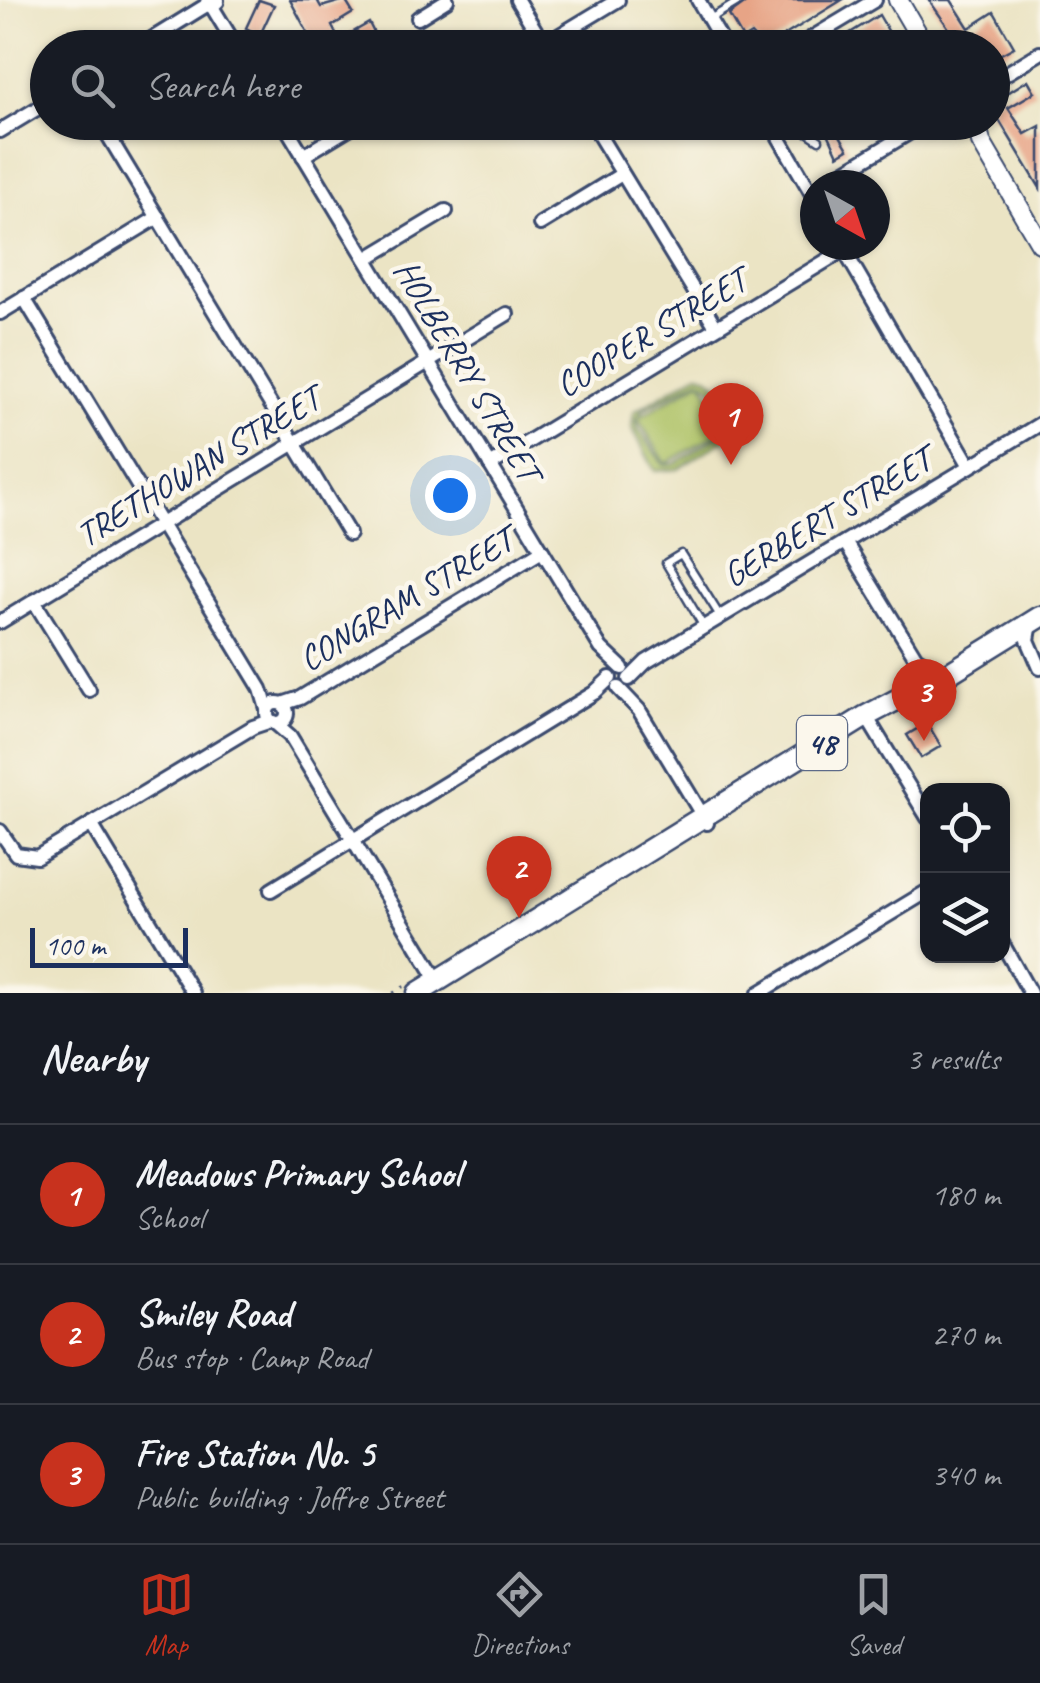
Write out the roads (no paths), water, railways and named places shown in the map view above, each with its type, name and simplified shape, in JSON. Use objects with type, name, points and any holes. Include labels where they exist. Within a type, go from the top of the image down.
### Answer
[{"type":"main road","name":"48","points":[[432,988],[1036,620]]},
{"type":"main road","name":"48","points":[[869,720],[917,687],[944,675]]},
{"type":"street","points":[[418,18],[447,0]]},
{"type":"street","points":[[517,0],[536,30]]},
{"type":"street","points":[[571,30],[618,0]]},
{"type":"street","points":[[698,0],[716,30]]},
{"type":"street","points":[[825,30],[875,0]]},
{"type":"street","points":[[898,0],[915,30]]},
{"type":"street","points":[[166,30],[211,1],[227,30]]},
{"type":"street","points":[[1010,71],[1040,53]]},
{"type":"street","points":[[0,131],[30,113]]},
{"type":"street","points":[[111,140],[349,534]]},
{"type":"street","name":"HOLBERRY STREET","points":[[294,140],[705,819]]},
{"type":"street","points":[[303,156],[329,140]]},
{"type":"street","points":[[602,140],[716,328]]},
{"type":"street","points":[[781,140],[801,170]]},
{"type":"street","points":[[850,170],[898,140]]},
{"type":"street","points":[[981,142],[1040,243]]},
{"type":"street","points":[[540,224],[622,174]]},
{"type":"street","points":[[366,259],[446,211]]},
{"type":"street","points":[[0,313],[158,218]]},
{"type":"street","name":"COOPER STREET","points":[[490,465],[823,260]]},
{"type":"street","points":[[849,260],[970,466]]},
{"type":"street","points":[[24,298],[352,840],[432,988]]},
{"type":"street","name":"TRETHOWAN STREET","points":[[0,622],[508,314]]},
{"type":"street","name":"GERBERT STREET","points":[[271,890],[1040,424]]},
{"type":"street","points":[[845,542],[916,658],[928,669],[944,675]]},
{"type":"street","name":"CONGRAM STREET","points":[[276,712],[542,551]]},
{"type":"street","points":[[34,601],[89,690]]},
{"type":"street","points":[[1036,620],[1028,640],[1037,662]]},
{"type":"street","points":[[1003,639],[1021,644],[1037,662]]},
{"type":"street","points":[[916,658],[917,687]]},
{"type":"street","points":[[4,837],[21,857],[37,857],[276,712]]},
{"type":"street","points":[[869,720],[920,805]]},
{"type":"street","points":[[91,824],[193,993]]},
{"type":"street","points":[[759,993],[920,896]]},
{"type":"street","points":[[1010,956],[1031,990]]},
{"type":"lane","points":[[710,19],[741,0]]},
{"type":"lane","points":[[704,626],[666,563],[682,554],[720,616]]},
{"type":"place","name":"Meadows Primary School","points":[[731,465]]},
{"type":"place","name":"Fire Station No. 5","points":[[924,741]]},
{"type":"place","name":"Smiley Road","points":[[519,918]]}]
